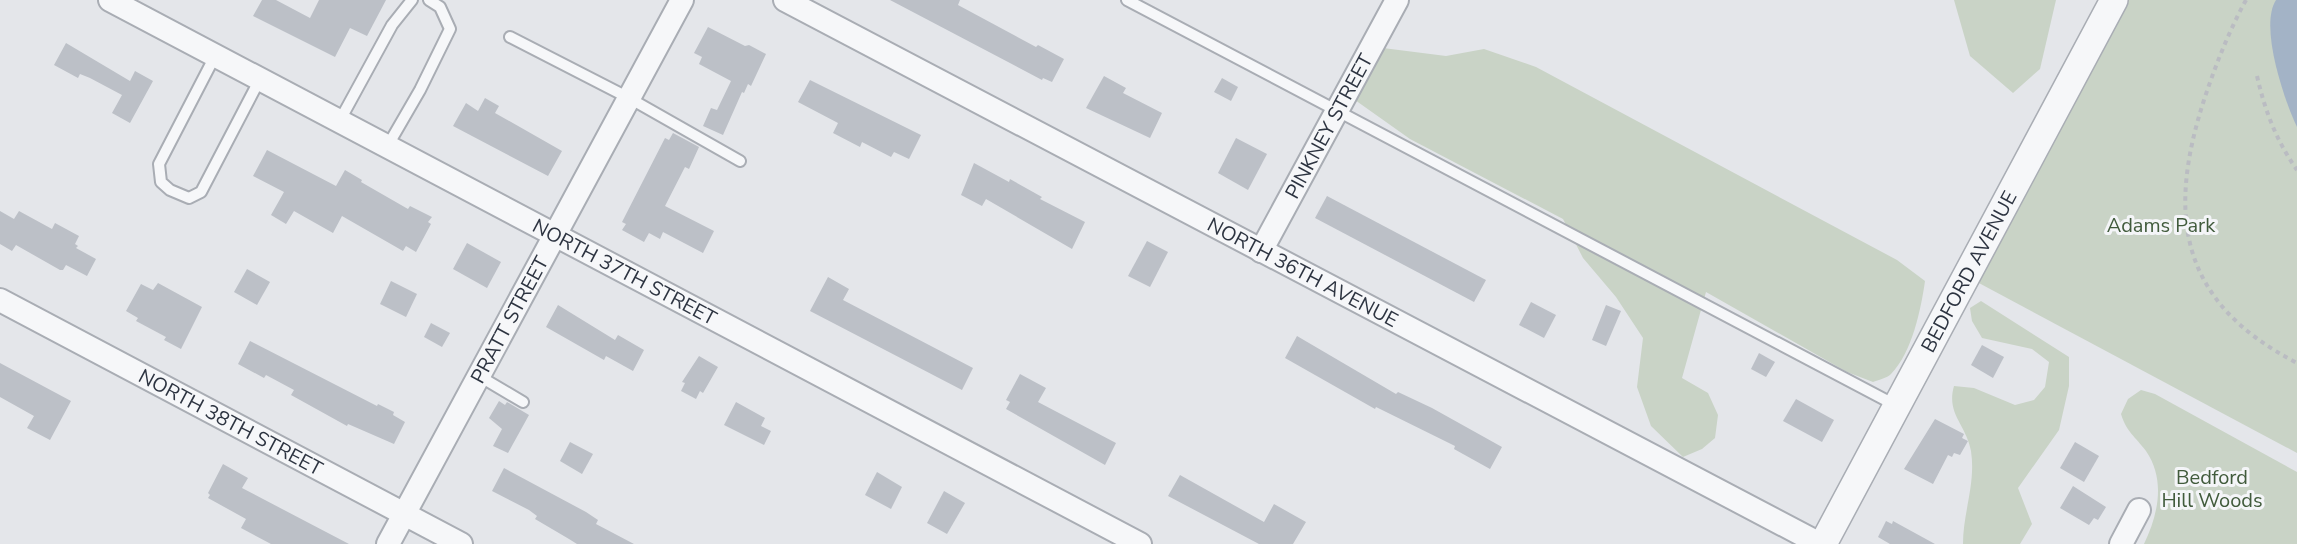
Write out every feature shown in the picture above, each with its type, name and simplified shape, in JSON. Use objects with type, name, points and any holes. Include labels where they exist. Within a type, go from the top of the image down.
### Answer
[{"type":"street","name":"NORTH 37TH STREET","points":[[110,0],[555,237],[1108,537],[1140,544]]},
{"type":"street","name":"PRATT STREET","points":[[388,544],[682,0]]},
{"type":"street","name":"NORTH 36TH AVENUE","points":[[785,0],[1821,544]]},
{"type":"street","name":"PINKNEY STREET","points":[[1261,251],[1397,0]]},
{"type":"street","name":"BEDFORD AVENUE","points":[[1821,544],[1898,406],[2114,0]]},
{"type":"street","name":"NORTH 38TH STREET","points":[[0,300],[461,544]]},
{"type":"street","points":[[2121,544],[2139,510]]},
{"type":"lane","points":[[339,122],[392,25],[412,0]]},
{"type":"lane","points":[[387,147],[420,90],[450,28],[440,7],[429,0]]},
{"type":"lane","points":[[1127,0],[1898,406]]},
{"type":"lane","points":[[510,37],[629,98],[740,161]]},
{"type":"lane","points":[[215,56],[159,164],[161,182],[170,190],[189,198],[201,192],[260,80]]},
{"type":"lane","points":[[479,376],[523,402]]},
{"type":"path","points":[[2246,0],[2226,41],[2197,122],[2187,171],[2184,217],[2198,268],[2213,294],[2240,324],[2297,363]]},
{"type":"path","points":[[2256,76],[2274,133],[2297,170]]},
{"type":"green space","points":[[1954,0],[2056,0],[2040,69],[2013,93],[1970,56]]},
{"type":"green space","name":"Adams Park","points":[[2125,0],[2297,0],[2297,453],[1977,282]]},
{"type":"green space","points":[[1383,48],[1446,56],[1484,49],[1536,67],[1897,260],[1925,281],[1914,330],[1905,355],[1889,375],[1873,382],[1847,372],[1706,292],[1682,378],[1708,393],[1718,415],[1715,438],[1702,449],[1683,457],[1651,426],[1637,387],[1643,338],[1616,297],[1583,258],[1563,219],[1410,139],[1355,100]]},
{"type":"green space","points":[[1981,301],[2069,357],[2069,386],[2059,430],[2018,488],[2032,524],[2020,544],[1963,544],[1972,463],[1969,442],[1955,412],[1952,396],[1954,386],[1974,388],[2015,405],[2034,400],[2045,387],[2049,362],[2032,349],[1982,338],[1972,321],[1970,308]]},
{"type":"green space","name":"Bedford Hill Woods","points":[[2141,390],[2155,394],[2297,472],[2297,544],[2144,544],[2153,521],[2158,498],[2156,474],[2146,451],[2129,430],[2121,414],[2128,399]]},
{"type":"water","points":[[2276,0],[2297,0],[2297,127],[2275,63],[2270,27],[2271,12]]},
{"type":"building","points":[[262,0],[276,0],[310,18],[319,0],[386,0],[367,36],[350,28],[335,57],[253,16]]},
{"type":"building","points":[[890,0],[960,0],[958,5],[1036,47],[1038,45],[1064,59],[1052,82],[1043,78],[1042,80]]},
{"type":"building","points":[[708,27],[766,54],[751,86],[748,84],[744,93],[742,92],[723,135],[703,126],[711,108],[717,110],[731,81],[699,64],[702,57],[694,53]]},
{"type":"building","points":[[66,43],[130,81],[135,71],[153,81],[130,123],[112,113],[122,95],[90,78],[80,74],[78,78],[54,65]]},
{"type":"building","points":[[1104,76],[1126,88],[1123,93],[1162,113],[1150,138],[1086,108]]},
{"type":"building","points":[[1222,78],[1238,87],[1231,101],[1214,92]]},
{"type":"building","points":[[810,80],[921,135],[909,159],[894,152],[891,157],[862,142],[860,147],[833,133],[838,123],[798,102]]},
{"type":"building","points":[[485,98],[499,106],[495,113],[562,151],[548,176],[453,126],[466,103],[478,111]]},
{"type":"building","points":[[673,133],[699,147],[689,169],[685,167],[665,206],[714,231],[703,253],[663,232],[660,239],[649,233],[644,242],[622,230],[626,224],[622,222],[665,138],[669,140]]},
{"type":"building","points":[[1236,138],[1267,154],[1248,190],[1218,173]]},
{"type":"building","points":[[267,150],[336,186],[345,170],[408,209],[410,206],[432,217],[428,222],[431,224],[416,252],[406,246],[403,251],[342,216],[333,233],[294,211],[286,224],[271,215],[284,192],[253,176]]},
{"type":"building","points":[[974,163],[1009,182],[1010,179],[1042,197],[1040,199],[1085,222],[1072,249],[986,199],[982,206],[961,195]]},
{"type":"building","points":[[1327,196],[1486,280],[1474,302],[1315,218]]},
{"type":"building","points":[[0,211],[14,219],[19,211],[52,229],[55,223],[79,236],[75,244],[78,246],[76,248],[96,259],[87,276],[66,265],[63,270],[60,270],[16,245],[12,251],[0,244]]},
{"type":"building","points":[[1147,241],[1168,252],[1150,287],[1128,276]]},
{"type":"building","points":[[467,243],[501,262],[487,288],[453,269]]},
{"type":"building","points":[[247,269],[270,282],[257,305],[234,292]]},
{"type":"building","points":[[828,277],[849,289],[843,300],[973,368],[962,390],[810,311]]},
{"type":"building","points":[[391,281],[417,294],[406,317],[380,304]]},
{"type":"building","points":[[158,283],[202,307],[181,349],[164,340],[166,337],[136,321],[138,318],[126,311],[141,284],[153,290]]},
{"type":"building","points":[[1531,302],[1556,315],[1544,338],[1519,325]]},
{"type":"building","points":[[558,305],[615,340],[618,335],[644,350],[633,371],[606,356],[604,360],[546,327]]},
{"type":"building","points":[[1606,305],[1621,311],[1606,346],[1592,340]]},
{"type":"building","points":[[431,323],[450,333],[442,347],[424,337]]},
{"type":"building","points":[[1297,336],[1396,394],[1398,392],[1432,408],[1502,447],[1490,469],[1454,449],[1455,446],[1376,407],[1375,409],[1285,358]]},
{"type":"building","points":[[250,341],[377,406],[378,404],[394,412],[393,415],[405,422],[394,444],[348,424],[347,426],[291,395],[294,390],[266,375],[264,378],[238,364]]},
{"type":"building","points":[[1982,345],[2004,357],[1993,378],[1971,365]]},
{"type":"building","points":[[1759,353],[1775,362],[1766,377],[1751,369]]},
{"type":"building","points":[[699,356],[718,367],[703,393],[700,391],[696,399],[681,391],[685,383],[682,382]]},
{"type":"building","points":[[0,363],[71,401],[50,440],[27,428],[34,416],[0,397]]},
{"type":"building","points":[[1020,374],[1046,388],[1038,402],[1116,443],[1105,465],[1006,409],[1010,402],[1006,400]]},
{"type":"building","points":[[1796,399],[1834,420],[1822,442],[1783,421]]},
{"type":"building","points":[[499,401],[505,405],[507,402],[529,415],[508,453],[493,446],[502,429],[489,418]]},
{"type":"building","points":[[736,402],[765,418],[761,426],[771,431],[764,445],[724,425]]},
{"type":"building","points":[[1935,419],[1964,434],[1962,438],[1968,441],[1960,455],[1954,453],[1952,457],[1948,455],[1933,484],[1904,469]]},
{"type":"building","points":[[570,442],[593,454],[582,474],[560,461]]},
{"type":"building","points":[[2075,442],[2099,456],[2084,482],[2060,468]]},
{"type":"building","points":[[223,464],[248,478],[242,488],[349,544],[271,544],[241,528],[246,519],[208,498],[210,495],[208,493]]},
{"type":"building","points":[[504,468],[586,512],[598,520],[596,524],[634,544],[577,544],[535,519],[537,516],[529,510],[492,491]]},
{"type":"building","points":[[877,472],[902,487],[891,509],[865,495]]},
{"type":"building","points":[[1180,475],[1264,522],[1274,504],[1306,522],[1293,544],[1259,544],[1168,496]]},
{"type":"building","points":[[2073,486],[2106,507],[2098,520],[2094,518],[2089,525],[2060,508]]},
{"type":"building","points":[[944,491],[965,503],[947,534],[927,523]]},
{"type":"building","points":[[1886,521],[1892,524],[1893,521],[1935,544],[1890,544],[1878,537]]}]
